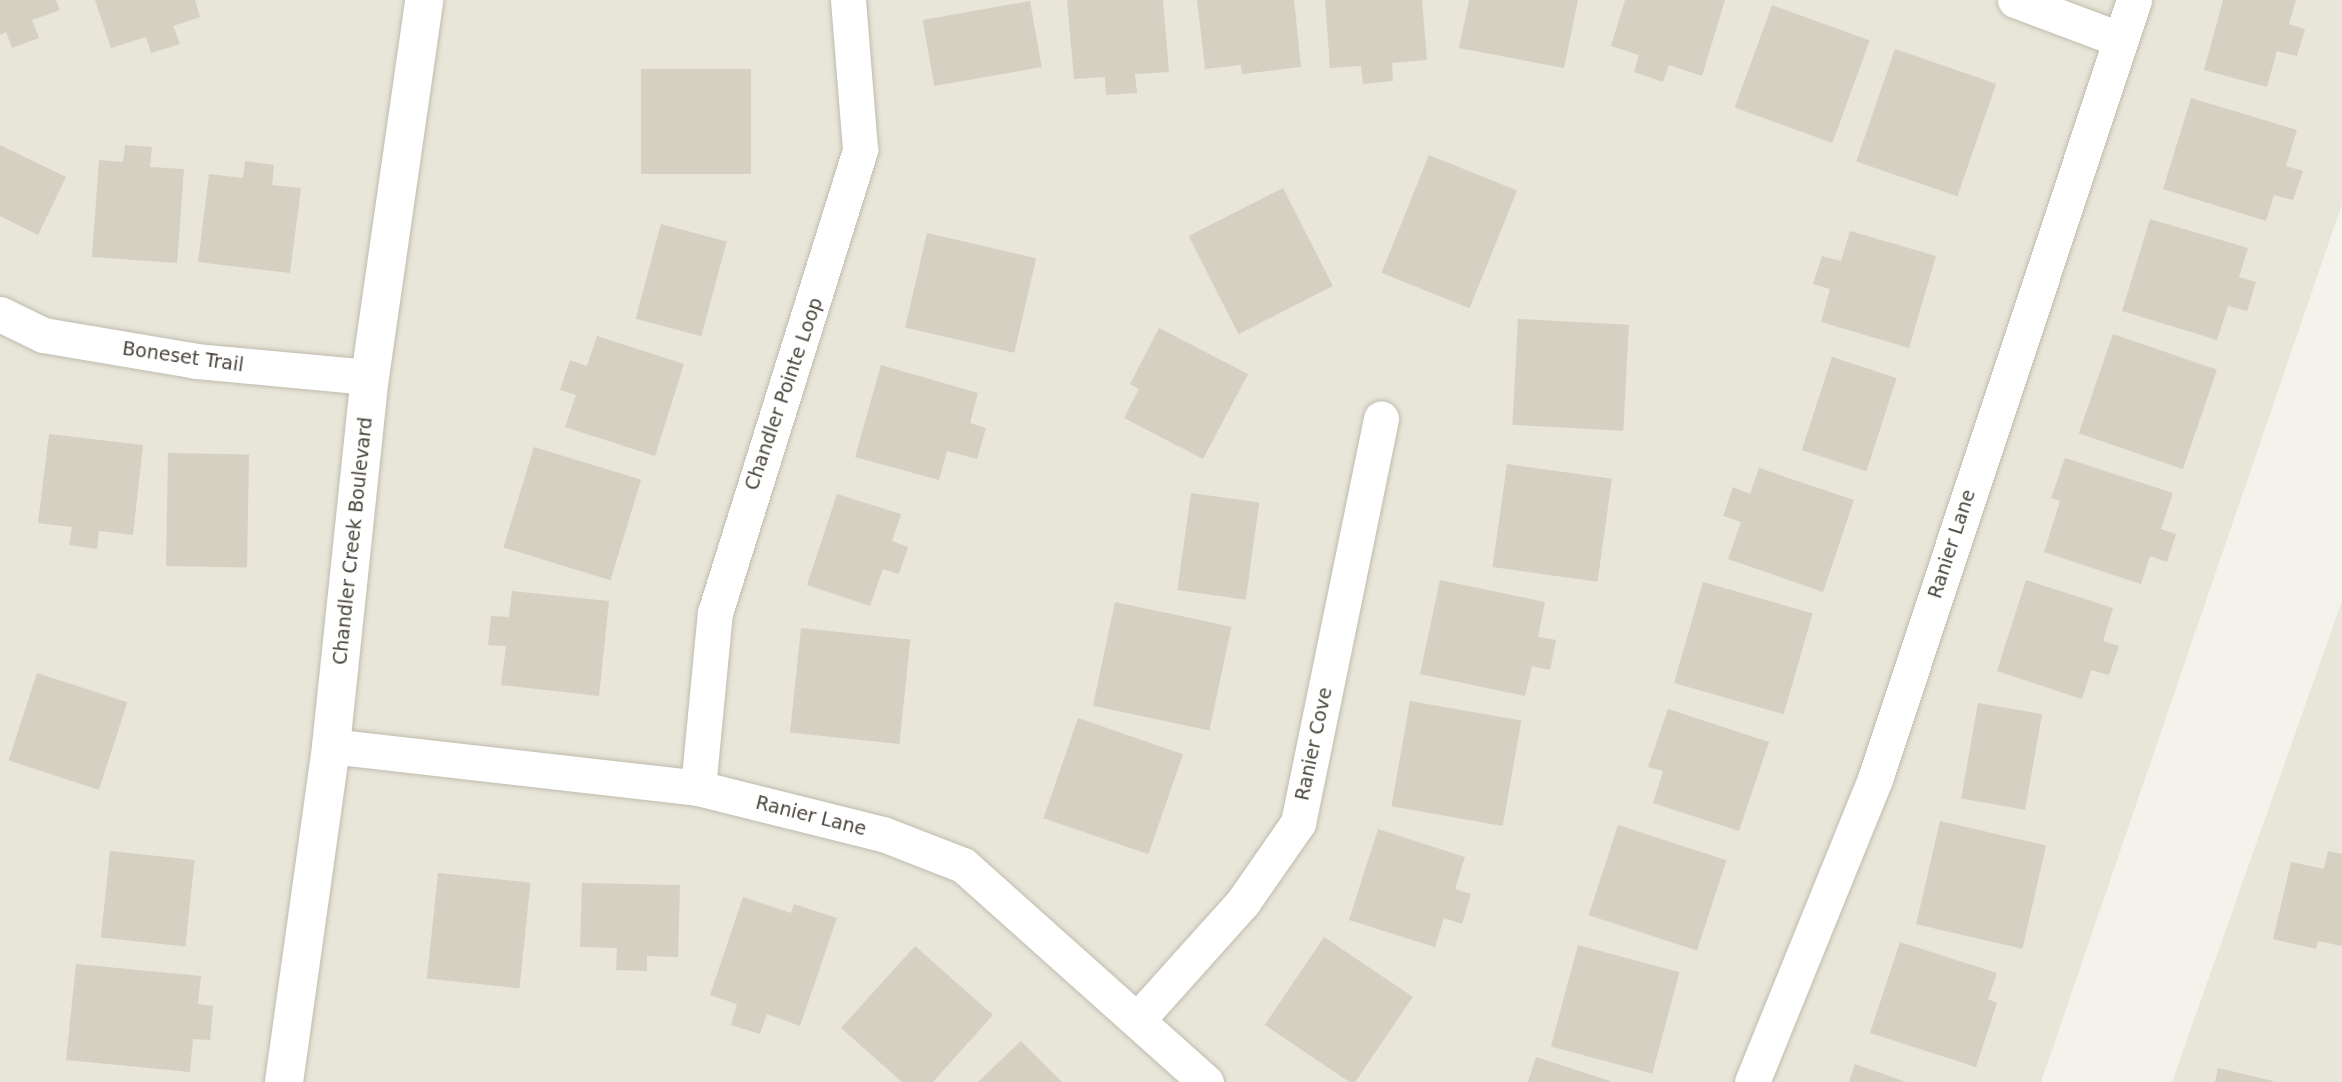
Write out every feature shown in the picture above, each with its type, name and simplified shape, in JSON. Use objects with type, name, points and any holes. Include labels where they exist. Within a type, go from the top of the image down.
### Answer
[{"type":"street","name":"Chandler Creek Boulevard","points":[[284,1082],[331,746],[370,377],[424,0]]},
{"type":"street","name":"Chandler Pointe Loop","points":[[698,788],[715,613],[860,149],[848,0]]},
{"type":"street","points":[[2015,0],[2119,38]]},
{"type":"street","name":"Ranier Lane","points":[[1752,1082],[1875,779],[2119,38],[2134,0]]},
{"type":"street","name":"Boneset Trail","points":[[0,314],[43,335],[185,359],[370,377]]},
{"type":"street","name":"Ranier Cove","points":[[1139,1018],[1242,902],[1298,823],[1381,418]]},
{"type":"street","name":"Ranier Lane","points":[[331,746],[698,788],[883,834],[963,865],[1139,1018],[1206,1082]]},
{"type":"shaded area","points":[[0,0],[2342,0],[2342,204],[2041,1082],[0,1082]]},
{"type":"shaded area","points":[[2342,601],[2342,1082],[2172,1082]]},
{"type":"building","points":[[0,0],[56,0],[60,10],[32,20],[39,38],[12,48],[6,32],[0,35]]},
{"type":"building","points":[[95,0],[195,0],[200,17],[173,26],[180,44],[151,53],[146,37],[111,48]]},
{"type":"building","points":[[1067,0],[1163,0],[1169,72],[1135,74],[1137,93],[1106,95],[1105,77],[1074,79]]},
{"type":"building","points":[[1197,0],[1294,0],[1301,67],[1242,74],[1241,65],[1205,69]]},
{"type":"building","points":[[1325,0],[1422,0],[1427,60],[1392,63],[1393,81],[1363,84],[1361,66],[1330,68]]},
{"type":"building","points":[[1469,0],[1578,0],[1564,68],[1459,48]]},
{"type":"building","points":[[1625,0],[1725,0],[1702,76],[1669,65],[1663,82],[1634,72],[1639,55],[1611,46]]},
{"type":"building","points":[[2223,0],[2296,0],[2289,24],[2305,29],[2297,56],[2277,51],[2267,87],[2204,70]]},
{"type":"building","points":[[1030,1],[1042,67],[934,86],[923,20]]},
{"type":"building","points":[[1772,5],[1870,41],[1832,143],[1735,107]]},
{"type":"building","points":[[1895,49],[1996,84],[1957,196],[1856,162]]},
{"type":"building","points":[[641,69],[751,69],[751,174],[641,174]]},
{"type":"building","points":[[2191,98],[2297,130],[2286,166],[2303,171],[2293,200],[2274,195],[2266,221],[2163,189]]},
{"type":"building","points":[[0,145],[66,177],[38,235],[0,216]]},
{"type":"building","points":[[125,145],[152,147],[150,167],[184,169],[177,263],[92,257],[99,160],[123,162]]},
{"type":"building","points":[[1429,155],[1517,191],[1470,308],[1381,273]]},
{"type":"building","points":[[245,161],[274,165],[272,185],[301,188],[290,273],[198,262],[209,174],[243,178]]},
{"type":"building","points":[[1283,188],[1333,286],[1238,334],[1189,236]]},
{"type":"building","points":[[2150,219],[2248,248],[2239,277],[2256,282],[2247,311],[2228,306],[2217,340],[2122,311]]},
{"type":"building","points":[[661,224],[727,242],[701,336],[636,319]]},
{"type":"building","points":[[1850,231],[1936,256],[1909,348],[1821,322],[1830,289],[1813,284],[1822,256],[1841,261]]},
{"type":"building","points":[[927,233],[1036,258],[1014,353],[905,328]]},
{"type":"building","points":[[1518,319],[1629,325],[1623,431],[1512,425]]},
{"type":"building","points":[[1159,328],[1248,374],[1203,459],[1124,418],[1139,389],[1130,384]]},
{"type":"building","points":[[2113,334],[2217,370],[2183,469],[2079,433]]},
{"type":"building","points":[[597,336],[684,364],[655,456],[565,427],[576,395],[560,390],[570,360],[587,366]]},
{"type":"building","points":[[1832,357],[1897,378],[1866,471],[1802,450]]},
{"type":"building","points":[[881,365],[978,393],[970,423],[986,428],[977,459],[947,451],[939,480],[855,457]]},
{"type":"building","points":[[49,434],[143,445],[133,535],[99,531],[97,549],[69,545],[72,527],[38,523]]},
{"type":"building","points":[[534,447],[641,480],[610,580],[503,547]]},
{"type":"building","points":[[168,453],[249,454],[247,567],[166,566]]},
{"type":"building","points":[[2065,458],[2173,493],[2161,529],[2176,534],[2167,562],[2150,556],[2141,584],[2044,552],[2060,501],[2051,498]]},
{"type":"building","points":[[1507,464],[1612,479],[1597,582],[1493,567]]},
{"type":"building","points":[[1759,468],[1854,500],[1823,592],[1728,559],[1741,522],[1723,516],[1733,487],[1750,494]]},
{"type":"building","points":[[1191,493],[1259,503],[1246,600],[1177,590]]},
{"type":"building","points":[[837,494],[901,514],[892,541],[908,547],[899,574],[883,569],[870,606],[807,585]]},
{"type":"building","points":[[1440,580],[1545,602],[1538,637],[1556,640],[1550,670],[1532,666],[1525,696],[1420,674]]},
{"type":"building","points":[[2026,580],[2113,608],[2103,641],[2119,646],[2109,675],[2091,670],[2082,699],[1997,671]]},
{"type":"building","points":[[1703,582],[1813,613],[1784,714],[1674,683]]},
{"type":"building","points":[[512,591],[609,601],[599,696],[501,685],[506,646],[488,645],[491,616],[509,617]]},
{"type":"building","points":[[1115,602],[1231,627],[1209,730],[1093,706]]},
{"type":"building","points":[[801,628],[910,639],[899,744],[790,732]]},
{"type":"building","points":[[37,673],[127,702],[99,790],[9,760]]},
{"type":"building","points":[[1410,701],[1521,721],[1503,826],[1391,806]]},
{"type":"building","points":[[1978,703],[2042,714],[2025,810],[1961,799]]},
{"type":"building","points":[[1668,709],[1769,742],[1739,831],[1653,803],[1663,771],[1648,767]]},
{"type":"building","points":[[1078,718],[1183,754],[1148,854],[1043,818]]},
{"type":"building","points":[[1940,821],[2046,846],[2022,949],[1916,924]]},
{"type":"building","points":[[1618,825],[1726,860],[1697,951],[1589,915]]},
{"type":"building","points":[[1378,829],[1465,857],[1455,889],[1471,894],[1462,924],[1444,918],[1435,947],[1349,920]]},
{"type":"building","points":[[110,851],[195,860],[185,946],[101,938]]},
{"type":"building","points":[[2328,851],[2342,854],[2342,946],[2318,941],[2316,949],[2273,939],[2291,862],[2324,869]]},
{"type":"building","points":[[438,873],[530,883],[519,988],[427,978]]},
{"type":"building","points":[[582,883],[680,885],[678,957],[647,956],[647,971],[616,970],[617,948],[580,947]]},
{"type":"building","points":[[743,897],[791,913],[794,904],[837,918],[800,1026],[767,1014],[760,1034],[731,1025],[737,1004],[710,995]]},
{"type":"building","points":[[1324,937],[1413,997],[1355,1082],[1349,1082],[1265,1025]]},
{"type":"building","points":[[1900,942],[1997,973],[1988,999],[1997,1003],[1976,1067],[1870,1033]]},
{"type":"building","points":[[1578,945],[1679,972],[1652,1074],[1551,1046]]},
{"type":"building","points":[[915,946],[993,1015],[933,1082],[902,1082],[841,1028]]},
{"type":"building","points":[[76,964],[201,976],[198,1004],[213,1006],[210,1040],[193,1039],[190,1072],[66,1060]]},
{"type":"building","points":[[1021,1041],[1062,1082],[978,1082]]},
{"type":"building","points":[[1536,1057],[1610,1081],[1610,1082],[1528,1082]]},
{"type":"building","points":[[1855,1064],[1906,1082],[1849,1082]]},
{"type":"building","points":[[2218,1068],[2273,1081],[2273,1082],[2215,1082]]}]
